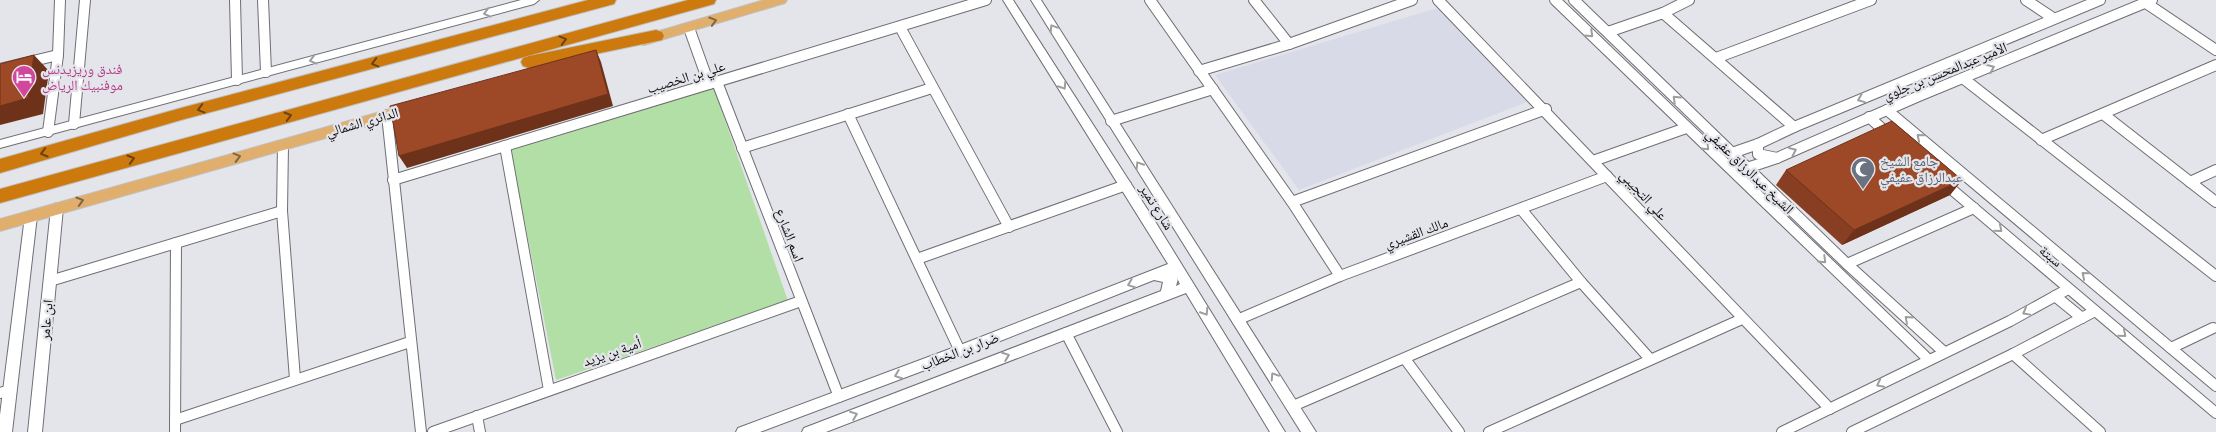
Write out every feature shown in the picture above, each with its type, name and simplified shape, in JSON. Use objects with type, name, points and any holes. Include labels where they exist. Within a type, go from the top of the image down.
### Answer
[{"type":"highway","points":[[410,54],[574,0]]},
{"type":"highway","points":[[0,166],[181,114],[608,0]]},
{"type":"highway","name":"الدائري الشمالي","points":[[0,196],[708,0]]},
{"type":"highway","points":[[337,102],[656,36]]},
{"type":"highway","points":[[0,201],[100,168]]},
{"type":"main road","points":[[526,74],[780,0]]},
{"type":"main road","name":"الدائري الشمالي","points":[[0,225],[424,104]]},
{"type":"street","points":[[48,132],[58,55],[60,0]]},
{"type":"street","points":[[74,124],[85,0]]},
{"type":"street","points":[[235,0],[238,80]]},
{"type":"street","points":[[263,0],[266,72]]},
{"type":"street","points":[[0,144],[534,0]]},
{"type":"street","name":"علي بن الخصيب","points":[[393,180],[986,0]]},
{"type":"street","name":"شارع تمير","points":[[1008,0],[1126,185],[1278,432]]},
{"type":"street","points":[[1036,0],[1309,432]]},
{"type":"street","points":[[1150,0],[1292,202],[1340,276]]},
{"type":"street","points":[[1254,0],[1289,44]]},
{"type":"street","points":[[1200,71],[1289,44],[1412,0]]},
{"type":"street","name":"علي التجيبي","points":[[1438,0],[1546,109],[1592,161],[1742,319],[1830,408]]},
{"type":"street","name":"الشيخ عبدالرزاق عفيفي","points":[[1555,0],[1928,360]]},
{"type":"street","name":"الشيخ عبدالرزاق عفيفي","points":[[1574,0],[1847,264],[1944,352]]},
{"type":"street","points":[[1608,32],[1663,12],[1688,0]]},
{"type":"street","points":[[1716,58],[1871,0]]},
{"type":"street","points":[[2026,0],[2053,18]]},
{"type":"street","name":"الأمير عبدالمحسن بن جلوي","points":[[1732,153],[1758,144],[1794,127],[2100,0]]},
{"type":"street","points":[[2149,1],[2216,50]]},
{"type":"street","name":"الأمير عبدالمحسن بن جلوي","points":[[1748,168],[1776,158],[1919,96],[1964,80],[2149,1]]},
{"type":"street","points":[[1663,12],[1794,127]]},
{"type":"street","points":[[900,27],[1010,227]]},
{"type":"street","name":"اسم الشارع","points":[[689,28],[742,148],[839,397]]},
{"type":"street","points":[[0,69],[58,55]]},
{"type":"street","points":[[2041,140],[2216,64]]},
{"type":"street","points":[[1913,78],[1930,92]]},
{"type":"street","points":[[1964,80],[2216,276]]},
{"type":"street","points":[[1903,82],[1919,96]]},
{"type":"street","points":[[742,148],[932,88]]},
{"type":"street","points":[[1111,121],[1213,89]]},
{"type":"street","points":[[1292,202],[1546,109]]},
{"type":"street","name":"سبتة","points":[[1887,110],[2216,386]]},
{"type":"street","points":[[848,114],[960,351]]},
{"type":"street","points":[[2103,114],[2216,202]]},
{"type":"street","points":[[387,115],[420,432]]},
{"type":"street","points":[[1869,117],[1898,142]]},
{"type":"street","points":[[1592,161],[1686,128]]},
{"type":"street","points":[[1758,144],[1758,154],[1776,158]]},
{"type":"street","points":[[283,145],[282,211],[295,379]]},
{"type":"street","points":[[506,146],[549,390]]},
{"type":"street","points":[[2190,182],[2216,170]]},
{"type":"street","name":"سبتة","points":[[1933,173],[2068,289],[2213,406]]},
{"type":"street","name":"مالك القشيري","points":[[1237,320],[1340,276],[1607,176]]},
{"type":"street","points":[[917,259],[1126,185]]},
{"type":"street","name":"ابن عامر","points":[[35,432],[57,208]]},
{"type":"street","points":[[1521,208],[1581,282],[1650,359]]},
{"type":"street","points":[[1847,264],[1974,208]]},
{"type":"street","points":[[50,281],[282,211]]},
{"type":"street","name":"ابن عامر","points":[[5,432],[5,392],[31,216]]},
{"type":"street","points":[[1151,225],[1173,218]]},
{"type":"street","points":[[1160,240],[1182,232]]},
{"type":"street","points":[[175,432],[176,243]]},
{"type":"street","name":"ضرار بن الخطاب","points":[[743,432],[960,351],[1176,266]]},
{"type":"street","points":[[1154,275],[1171,279],[1168,293]]},
{"type":"street","points":[[1293,406],[1581,282]]},
{"type":"street","name":"ضرار بن الخطاب","points":[[809,432],[1188,286]]},
{"type":"street","points":[[1782,432],[2010,321],[2068,289]]},
{"type":"street","points":[[2055,296],[2082,318]]},
{"type":"street","name":"أمية بن يزيد","points":[[434,432],[801,302]]},
{"type":"street","points":[[1852,432],[2013,354],[2095,311]]},
{"type":"street","points":[[1489,432],[1742,319]]},
{"type":"street","points":[[2171,348],[2213,328]]},
{"type":"street","points":[[1066,333],[1114,431]]},
{"type":"street","points":[[1912,345],[1927,348],[1927,336]]},
{"type":"street","points":[[174,420],[410,342]]},
{"type":"street","points":[[2013,354],[2100,432]]},
{"type":"street","points":[[1405,359],[1459,432]]},
{"type":"street","points":[[477,416],[480,432]]},
{"type":"shaded area","points":[[1437,8],[1527,102],[1299,190],[1215,75]]},
{"type":"green space","points":[[714,88],[788,301],[556,380],[510,147]]},
{"type":"building","points":[[596,50],[608,94],[399,156],[390,106]]},
{"type":"building","points":[[34,55],[28,98],[0,106],[0,64]]},
{"type":"building","name":"جامع الشيخ عبدالرزاق عفيفي","points":[[1892,121],[1962,180],[1854,230],[1786,170]]},
{"type":"place","name":"فندق وريزيدنس موفنبيك الرياض","points":[[24,98]]},
{"type":"place","name":"جامع الشيخ عبدالرزاق عفيفي","points":[[1863,190]]}]
